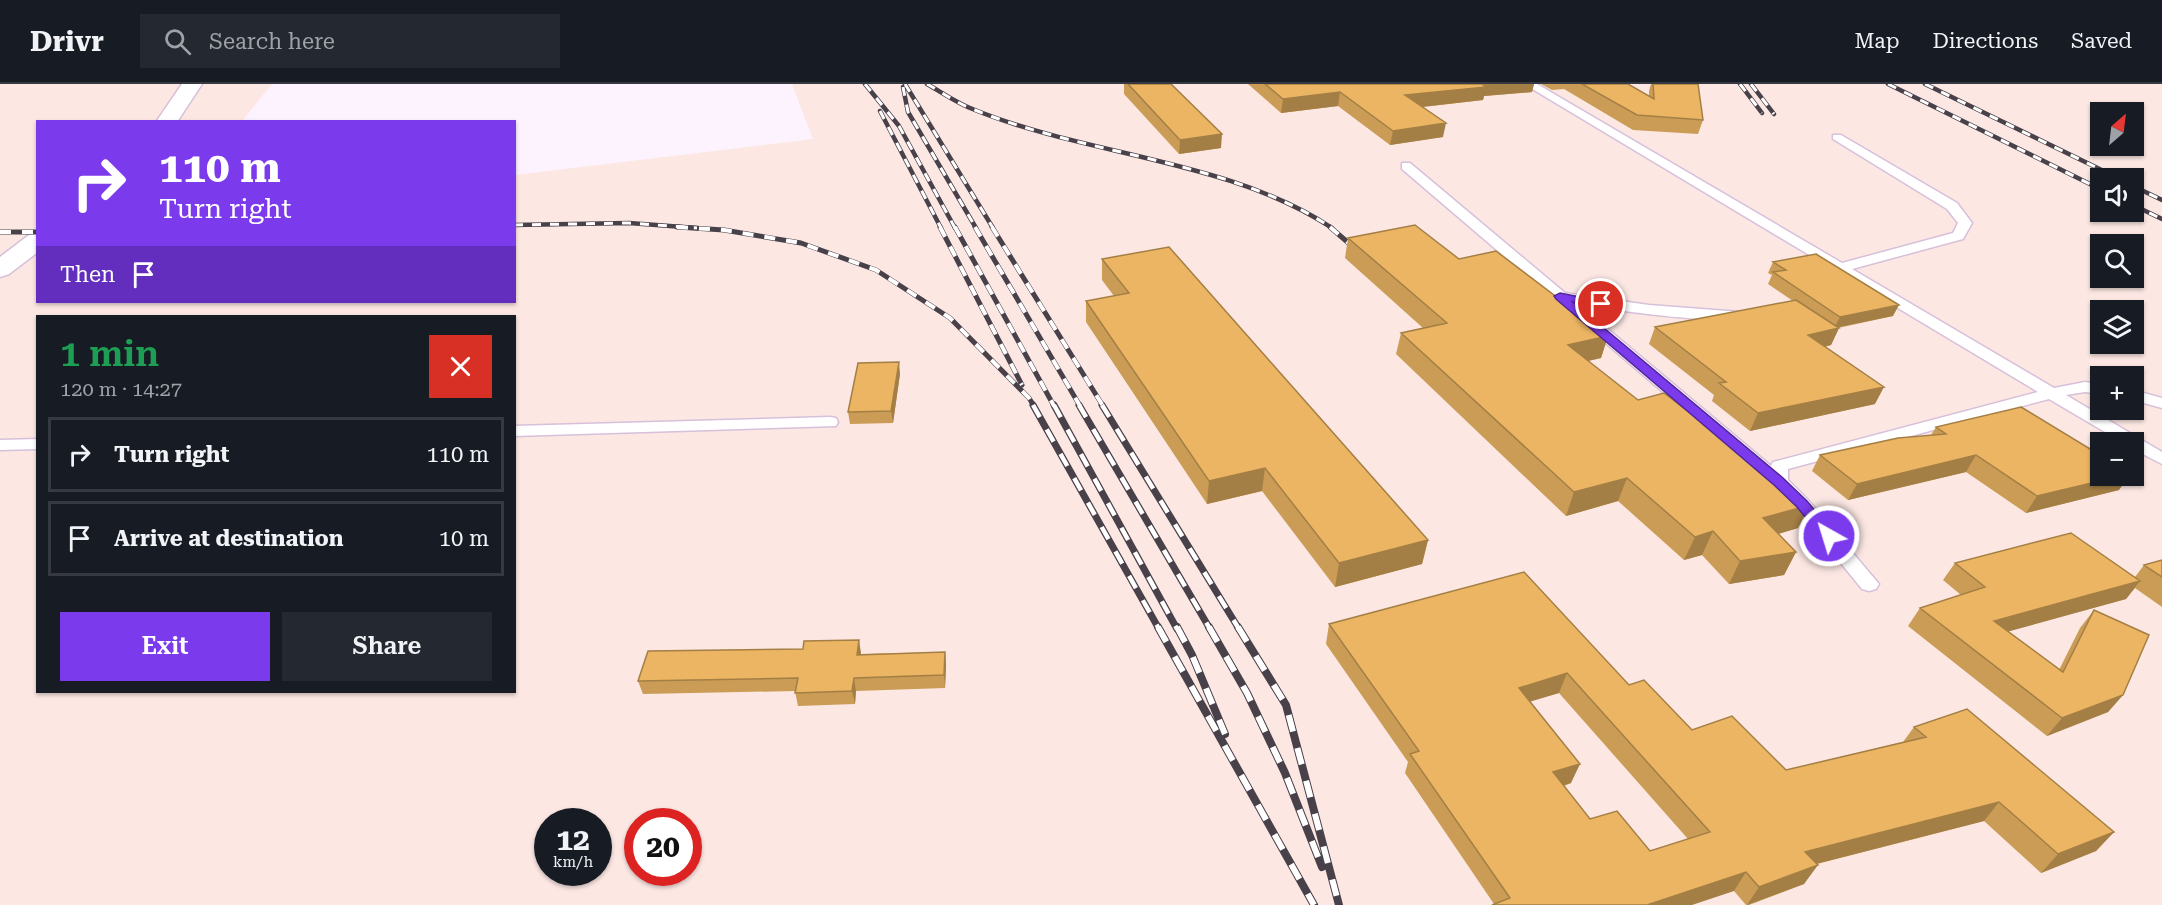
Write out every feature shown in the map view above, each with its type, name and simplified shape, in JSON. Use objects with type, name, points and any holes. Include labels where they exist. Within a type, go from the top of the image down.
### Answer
[{"type":"street","points":[[167,120],[192,84]]},
{"type":"street","points":[[0,268],[36,241]]},
{"type":"lane","points":[[1529,84],[2162,459]]},
{"type":"lane","points":[[1837,137],[1952,206],[1965,223],[1958,236],[1840,268]]},
{"type":"lane","points":[[1406,166],[1779,482],[1802,504],[1869,584]]},
{"type":"lane","points":[[1560,296],[1621,308],[1684,315],[1736,315]]},
{"type":"lane","points":[[1779,482],[1779,466],[2054,393],[2090,388]]},
{"type":"lane","points":[[2144,398],[2162,403]]},
{"type":"lane","points":[[516,431],[830,422]]},
{"type":"lane","points":[[0,445],[36,444]]},
{"type":"shaded area","points":[[0,84],[272,84],[243,120],[36,120],[36,303],[516,303],[516,175],[813,139],[792,84],[2162,84],[2162,905],[0,905]]},
{"type":"building","points":[[1128,84],[1171,84],[1222,134],[1180,140]]},
{"type":"building","points":[[1265,84],[1482,84],[1486,87],[1405,95],[1446,123],[1393,131],[1340,92],[1283,99]]},
{"type":"building","points":[[1582,84],[1628,84],[1654,99],[1653,84],[1698,84],[1703,120],[1637,115]]},
{"type":"building","points":[[1415,225],[1459,259],[1496,251],[1608,336],[1568,345],[1638,400],[1664,393],[1810,505],[1763,518],[1796,552],[1740,561],[1713,531],[1695,537],[1627,478],[1574,492],[1401,333],[1447,323],[1348,238]]},
{"type":"building","points":[[1169,247],[1428,540],[1339,563],[1265,468],[1209,481],[1086,301],[1129,293],[1102,259]]},
{"type":"building","points":[[1816,254],[1899,305],[1840,317],[1773,272],[1786,270],[1773,262]]},
{"type":"building","points":[[1796,300],[1839,328],[1808,335],[1884,387],[1758,413],[1719,383],[1726,382],[1655,327]]},
{"type":"building","points":[[899,362],[891,411],[848,412],[858,363]]},
{"type":"building","points":[[2021,407],[2090,449],[2090,483],[2037,496],[1976,455],[1857,484],[1820,455],[1898,438],[1946,434],[1936,427]]},
{"type":"building","points":[[2071,533],[2140,581],[1994,621],[2063,672],[2094,610],[2149,635],[2123,695],[2062,718],[1920,608],[1985,587],[1955,563]]},
{"type":"building","points":[[2162,560],[2162,577],[2144,565]]},
{"type":"building","points":[[1524,572],[1629,685],[1644,680],[1692,730],[1732,716],[1786,770],[1926,737],[1914,727],[1967,709],[2114,832],[2058,854],[1999,802],[1805,852],[1818,865],[1759,887],[1746,872],[1647,905],[1492,905],[1510,898],[1410,754],[1419,751],[1329,624]],"holes":[[[1567,673],[1710,832],[1650,851],[1617,811],[1590,819],[1553,772],[1580,764],[1519,688]]]},
{"type":"building","points":[[859,640],[857,655],[945,652],[944,675],[854,678],[852,691],[795,693],[798,678],[638,681],[648,651],[803,649],[804,641]]},
{"type":"railway","points":[[865,84],[899,126],[955,228]]},
{"type":"railway","points":[[905,84],[993,228]]},
{"type":"railway","points":[[927,84],[969,108],[1019,125],[1204,173],[1249,187],[1292,205],[1332,228]]},
{"type":"railway","points":[[1740,84],[1762,113]]},
{"type":"railway","points":[[1751,84],[1774,114]]},
{"type":"railway","points":[[1888,84],[2090,184]]},
{"type":"railway","points":[[1925,84],[2097,168]]},
{"type":"railway","points":[[903,87],[908,112],[976,228]]},
{"type":"railway","points":[[880,111],[941,228]]},
{"type":"railway","points":[[2144,191],[2162,200]]},
{"type":"railway","points":[[2144,210],[2162,219]]},
{"type":"railway","points":[[516,225],[629,223],[697,228]]},
{"type":"railway","points":[[677,227],[724,230],[801,243],[876,270],[950,318],[1029,398],[1034,406]]},
{"type":"railway","points":[[940,227],[1022,385]]},
{"type":"railway","points":[[955,227],[1054,406]]},
{"type":"railway","points":[[975,227],[1080,406]]},
{"type":"railway","points":[[992,227],[1103,406]]},
{"type":"railway","points":[[1330,227],[1359,252]]},
{"type":"railway","points":[[0,232],[36,232]]},
{"type":"railway","points":[[1033,405],[1159,629]]},
{"type":"railway","points":[[1054,405],[1177,629]]},
{"type":"railway","points":[[1079,405],[1210,629]]},
{"type":"railway","points":[[1102,405],[1239,629]]},
{"type":"railway","points":[[1158,627],[1314,905]]},
{"type":"railway","points":[[1177,627],[1192,655],[1225,734]]},
{"type":"railway","points":[[1209,627],[1247,693],[1285,773],[1322,867]]},
{"type":"railway","points":[[1238,627],[1286,705],[1339,905]]},
{"type":"route","points":[[1601,304],[1560,296],[1779,482],[1802,504],[1829,536]]}]
